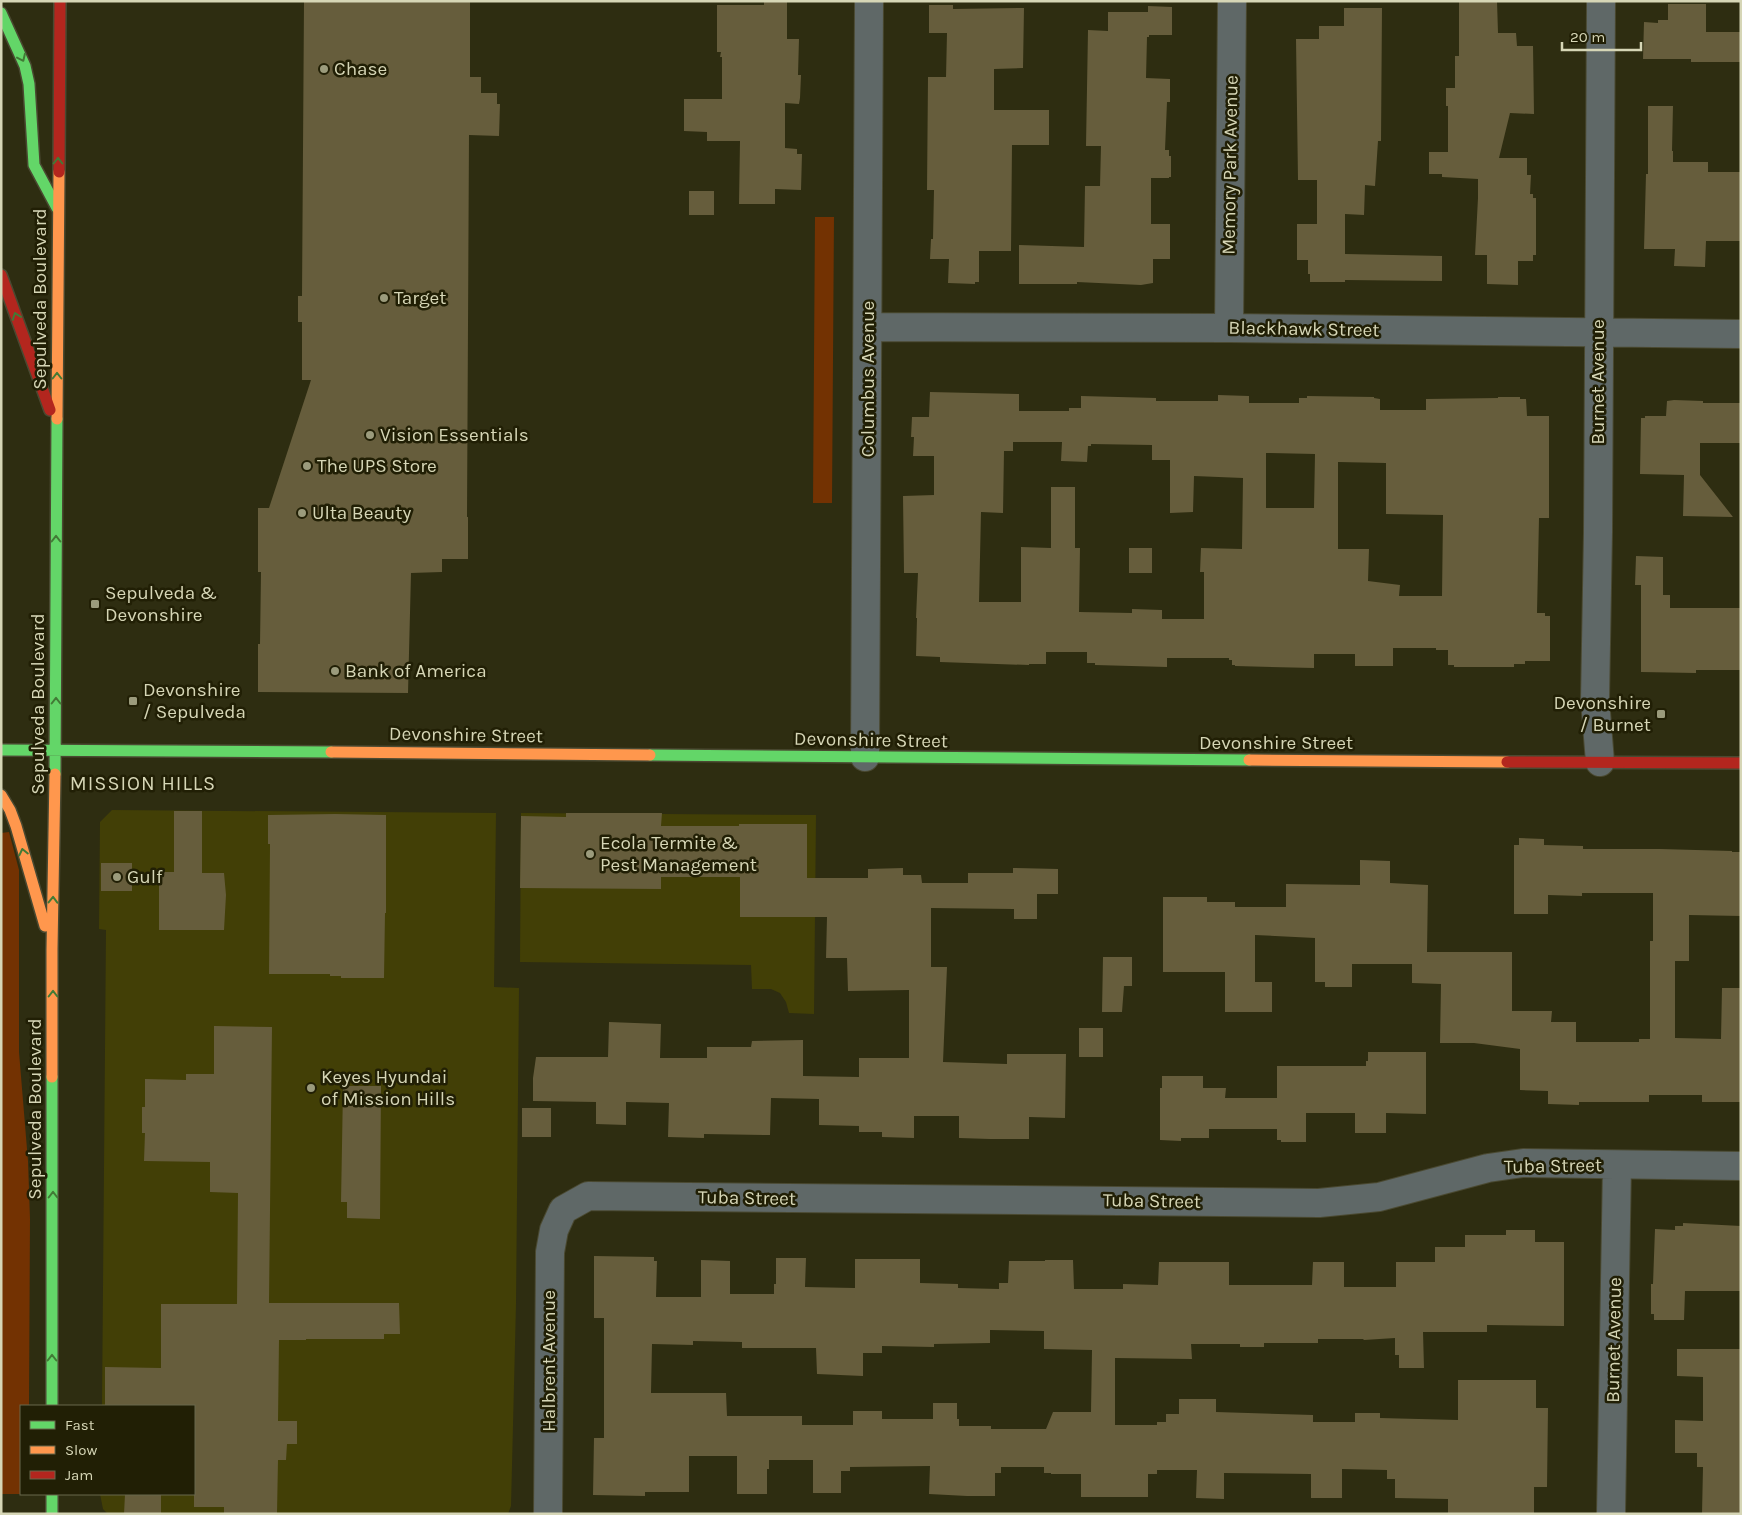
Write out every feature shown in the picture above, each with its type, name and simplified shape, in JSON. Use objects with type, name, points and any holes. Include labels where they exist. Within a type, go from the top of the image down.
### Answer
[{"type":"main road","name":"Sepulveda Boulevard","points":[[52,1405],[52,949],[56,750],[60,1]]},
{"type":"main road","points":[[1,13],[25,66],[29,84],[34,165],[58,209]]},
{"type":"main road","points":[[48,78],[58,104]]},
{"type":"main road","points":[[1,275],[57,428]]},
{"type":"main road","name":"Devonshire Street","points":[[1,750],[1741,763]]},
{"type":"main road","points":[[1,795],[17,826],[25,860],[52,949]]},
{"type":"main road","points":[[52,1495],[52,1514]]},
{"type":"street","name":"Columbus Avenue","points":[[865,757],[869,1]]},
{"type":"street","name":"Memory Park Avenue","points":[[1229,328],[1232,1]]},
{"type":"street","name":"Burnet Avenue","points":[[1600,762],[1595,700],[1601,1]]},
{"type":"street","name":"Blackhawk Street","points":[[868,327],[1229,328],[1741,334]]},
{"type":"street","name":"Tuba Street","points":[[563,1210],[588,1196],[1319,1203],[1378,1197],[1488,1168],[1523,1163],[1741,1166]]},
{"type":"street","name":"Burnet Avenue","points":[[1611,1514],[1617,1165]]},
{"type":"street","name":"Halbrent Avenue","points":[[548,1514],[550,1252],[554,1230],[563,1210]]},
{"type":"shaded area","points":[[815,217],[834,217],[832,503],[813,503]]},
{"type":"shaded area","points":[[112,810],[496,813],[494,987],[519,988],[516,1304],[511,1506],[508,1514],[108,1514],[103,1509],[100,1495],[195,1495],[195,1405],[102,1405],[106,930],[99,929],[100,822]]},
{"type":"shaded area","points":[[521,813],[816,815],[814,1014],[789,1013],[786,1002],[780,993],[771,989],[752,989],[751,965],[520,962]]},
{"type":"shaded area","points":[[9,832],[19,870],[19,1052],[28,1161],[30,1219],[29,1405],[20,1405],[20,1494],[1,1494],[1,833]]},
{"type":"building","points":[[304,1],[470,1],[470,77],[481,77],[481,93],[497,93],[497,104],[500,104],[499,136],[469,135],[468,559],[442,559],[442,572],[411,573],[408,693],[258,692],[261,572],[258,572],[258,508],[269,508],[311,380],[302,380],[302,322],[298,322],[298,296],[302,296]]},
{"type":"building","points":[[764,1],[787,1],[787,39],[799,39],[798,75],[801,75],[800,98],[799,104],[785,103],[785,148],[797,149],[797,154],[802,154],[801,190],[775,189],[775,204],[739,204],[740,141],[707,141],[707,132],[684,131],[684,99],[722,99],[722,57],[720,57],[721,52],[717,52],[717,5],[764,5]]},
{"type":"building","points":[[1459,1],[1497,1],[1498,33],[1516,33],[1517,46],[1533,46],[1534,114],[1510,113],[1499,158],[1527,158],[1527,175],[1531,175],[1530,194],[1533,194],[1533,198],[1536,198],[1536,255],[1533,255],[1533,261],[1518,261],[1518,285],[1487,284],[1487,255],[1475,255],[1478,179],[1442,177],[1442,174],[1429,174],[1429,152],[1448,152],[1446,88],[1455,88],[1455,56],[1459,56]]},
{"type":"building","points":[[1668,4],[1706,4],[1706,32],[1741,32],[1741,62],[1691,62],[1691,59],[1643,59],[1644,22],[1658,23],[1658,20],[1668,20]]},
{"type":"building","points":[[929,5],[953,5],[953,9],[1024,8],[1023,68],[994,69],[994,110],[1049,110],[1049,145],[1012,145],[1011,251],[979,251],[979,282],[975,282],[975,284],[948,283],[949,259],[930,259],[931,239],[933,239],[934,190],[927,190],[928,77],[946,77],[947,33],[929,33]]},
{"type":"building","points":[[1148,6],[1172,7],[1172,35],[1149,35],[1147,37],[1146,78],[1170,79],[1170,102],[1167,102],[1165,150],[1169,150],[1169,156],[1171,156],[1171,177],[1151,178],[1151,224],[1170,224],[1170,259],[1153,259],[1153,283],[1141,285],[1077,282],[1077,284],[1019,284],[1019,245],[1084,247],[1085,186],[1100,186],[1101,146],[1086,146],[1088,30],[1108,31],[1108,12],[1148,12]]},
{"type":"building","points":[[1344,8],[1382,8],[1381,141],[1378,141],[1375,186],[1365,185],[1364,215],[1345,214],[1345,254],[1442,256],[1442,281],[1345,280],[1345,282],[1310,282],[1308,260],[1297,260],[1297,224],[1317,224],[1317,180],[1298,180],[1296,39],[1319,39],[1319,26],[1344,26]]},
{"type":"building","points":[[1648,106],[1673,106],[1673,162],[1708,162],[1708,172],[1741,172],[1741,241],[1706,241],[1705,267],[1674,266],[1675,249],[1644,249],[1646,174],[1648,174]]},
{"type":"building","points":[[689,191],[714,191],[714,215],[689,215]]},
{"type":"building","points":[[930,392],[1019,394],[1019,411],[1069,411],[1069,408],[1081,408],[1081,396],[1156,398],[1156,401],[1218,401],[1218,395],[1249,396],[1249,403],[1299,403],[1299,398],[1307,398],[1307,396],[1374,397],[1380,399],[1380,410],[1426,410],[1426,399],[1520,397],[1520,399],[1526,399],[1527,416],[1549,416],[1549,518],[1539,518],[1537,613],[1545,613],[1545,616],[1550,616],[1550,661],[1525,661],[1525,664],[1514,664],[1514,667],[1454,667],[1454,665],[1448,665],[1448,650],[1436,650],[1436,648],[1393,648],[1393,666],[1355,666],[1355,654],[1314,654],[1314,668],[1235,666],[1232,665],[1232,660],[1229,660],[1229,658],[1167,658],[1167,667],[1095,665],[1095,663],[1087,663],[1087,652],[1046,652],[1046,664],[1029,665],[940,662],[940,657],[916,656],[918,573],[904,573],[903,496],[934,495],[934,456],[913,456],[914,437],[911,437],[912,417],[929,417]],"holes":[[[1013,442],[1062,442],[1061,461],[1087,462],[1088,446],[1091,446],[1091,444],[1152,445],[1152,460],[1170,460],[1170,513],[1193,512],[1194,476],[1243,478],[1242,549],[1201,548],[1200,572],[1204,572],[1204,619],[1162,619],[1162,610],[1132,609],[1132,613],[1079,612],[1080,548],[1075,548],[1075,487],[1051,487],[1051,548],[1021,547],[1021,602],[979,602],[981,512],[1003,513],[1004,451],[1013,451]],[[1266,453],[1315,454],[1314,508],[1266,508]],[[1338,462],[1386,463],[1386,514],[1443,515],[1442,596],[1399,596],[1400,585],[1368,581],[1369,549],[1338,549]]]},
{"type":"building","points":[[1667,401],[1703,401],[1703,403],[1740,403],[1741,443],[1700,443],[1700,475],[1733,517],[1683,516],[1684,475],[1640,474],[1641,418],[1645,418],[1645,416],[1666,416]]},
{"type":"building","points":[[1129,548],[1152,548],[1152,573],[1129,573]]},
{"type":"building","points":[[1636,556],[1663,557],[1663,595],[1670,595],[1670,608],[1741,608],[1741,670],[1696,670],[1696,673],[1641,672],[1641,585],[1635,585]]},
{"type":"building","points":[[174,811],[202,811],[202,873],[224,873],[226,895],[224,930],[159,930],[159,872],[174,872]]},
{"type":"building","points":[[566,813],[662,813],[661,826],[807,824],[807,878],[868,878],[868,869],[903,868],[903,875],[921,875],[922,883],[968,883],[968,873],[1013,873],[1013,868],[1058,869],[1058,894],[1037,894],[1037,919],[1014,919],[1014,909],[931,908],[931,967],[947,967],[943,1062],[1007,1064],[1007,1054],[1066,1054],[1065,1118],[1029,1117],[1029,1139],[990,1139],[959,1138],[959,1116],[914,1116],[914,1138],[882,1137],[882,1132],[859,1132],[859,1126],[819,1125],[819,1099],[771,1098],[770,1135],[704,1134],[704,1138],[668,1137],[669,1103],[626,1102],[626,1125],[596,1124],[596,1102],[533,1101],[533,1078],[536,1057],[608,1057],[609,1022],[661,1024],[660,1058],[707,1058],[707,1047],[751,1047],[752,1041],[803,1040],[803,1076],[859,1077],[859,1058],[909,1058],[909,990],[848,991],[847,958],[826,958],[827,917],[740,917],[740,877],[661,877],[661,889],[520,888],[521,816],[566,817]]},
{"type":"building","points":[[268,815],[386,815],[384,978],[341,978],[341,976],[330,976],[330,974],[269,974],[270,844],[268,844]]},
{"type":"building","points":[[1519,838],[1544,839],[1544,845],[1583,846],[1583,849],[1740,852],[1741,916],[1689,915],[1689,961],[1675,961],[1675,1038],[1721,1039],[1722,988],[1741,988],[1741,1102],[1702,1102],[1702,1095],[1649,1095],[1649,1102],[1579,1102],[1579,1105],[1548,1104],[1548,1091],[1520,1090],[1520,1049],[1474,1043],[1440,1043],[1441,984],[1412,983],[1412,964],[1352,964],[1352,987],[1325,987],[1325,982],[1315,982],[1315,938],[1255,935],[1255,982],[1272,982],[1272,1012],[1225,1012],[1225,972],[1163,972],[1163,897],[1207,897],[1207,902],[1235,902],[1235,907],[1286,907],[1286,884],[1360,885],[1360,860],[1390,861],[1390,883],[1428,885],[1427,952],[1512,952],[1512,1011],[1552,1011],[1551,1022],[1576,1022],[1576,1042],[1639,1042],[1639,1039],[1650,1039],[1650,941],[1653,941],[1653,893],[1582,893],[1582,896],[1548,895],[1548,914],[1514,914],[1514,845],[1519,845]]},
{"type":"building","points":[[101,863],[132,863],[132,891],[101,891]]},
{"type":"building","points":[[1103,957],[1132,957],[1132,986],[1124,986],[1122,1012],[1102,1012]]},
{"type":"building","points":[[214,1026],[272,1027],[269,1303],[399,1303],[400,1334],[384,1334],[384,1339],[279,1340],[278,1421],[297,1421],[297,1444],[287,1444],[286,1460],[278,1460],[277,1514],[224,1514],[224,1507],[194,1507],[195,1405],[105,1405],[105,1367],[161,1368],[161,1304],[237,1304],[238,1193],[210,1192],[210,1162],[144,1161],[145,1133],[142,1133],[142,1107],[145,1107],[145,1079],[186,1080],[186,1074],[214,1074]]},
{"type":"building","points":[[1079,1028],[1103,1028],[1103,1057],[1079,1057]]},
{"type":"building","points":[[1368,1052],[1426,1052],[1426,1114],[1386,1113],[1386,1133],[1355,1133],[1355,1113],[1306,1113],[1306,1142],[1281,1142],[1281,1140],[1277,1140],[1277,1129],[1209,1129],[1209,1138],[1181,1138],[1181,1141],[1160,1140],[1160,1088],[1162,1088],[1162,1076],[1203,1076],[1203,1088],[1226,1088],[1225,1098],[1277,1098],[1277,1066],[1366,1066]]},
{"type":"building","points":[[348,1086],[381,1086],[380,1219],[347,1218],[347,1202],[341,1202],[343,1088],[348,1088]]},
{"type":"building","points":[[522,1108],[551,1108],[551,1137],[522,1137]]},
{"type":"building","points":[[1683,1223],[1741,1226],[1741,1291],[1685,1291],[1684,1320],[1654,1320],[1654,1314],[1651,1314],[1651,1284],[1653,1284],[1655,1229],[1675,1230],[1675,1226],[1683,1226]]},
{"type":"building","points":[[1506,1230],[1535,1230],[1535,1242],[1564,1242],[1564,1326],[1487,1325],[1487,1332],[1423,1332],[1424,1368],[1399,1368],[1399,1355],[1395,1355],[1395,1338],[1364,1340],[1318,1339],[1318,1343],[1264,1343],[1264,1347],[1240,1347],[1240,1344],[1191,1344],[1192,1359],[1115,1358],[1115,1425],[1157,1425],[1157,1422],[1166,1422],[1166,1414],[1179,1414],[1179,1399],[1216,1399],[1216,1412],[1313,1415],[1313,1422],[1355,1422],[1355,1413],[1380,1413],[1380,1418],[1458,1420],[1458,1380],[1536,1380],[1536,1408],[1548,1408],[1547,1487],[1534,1487],[1534,1514],[1448,1513],[1448,1499],[1395,1498],[1395,1479],[1387,1479],[1387,1470],[1342,1469],[1342,1498],[1311,1498],[1311,1474],[1224,1473],[1224,1499],[1196,1498],[1197,1470],[1157,1470],[1157,1474],[1148,1474],[1148,1497],[1081,1497],[1081,1474],[1044,1473],[1044,1467],[1001,1467],[1001,1473],[995,1473],[995,1496],[967,1496],[929,1494],[930,1466],[850,1467],[850,1471],[841,1471],[841,1493],[813,1493],[813,1460],[769,1460],[767,1494],[737,1494],[737,1456],[689,1456],[689,1492],[645,1492],[645,1496],[593,1495],[594,1438],[604,1438],[604,1318],[594,1318],[594,1256],[654,1257],[654,1261],[657,1261],[656,1297],[701,1297],[701,1260],[730,1261],[730,1294],[774,1294],[776,1258],[806,1258],[805,1287],[855,1288],[855,1259],[920,1259],[920,1283],[958,1284],[958,1288],[999,1289],[999,1283],[1008,1283],[1009,1261],[1045,1260],[1073,1260],[1074,1289],[1123,1289],[1123,1284],[1158,1285],[1159,1262],[1229,1262],[1229,1285],[1312,1285],[1313,1262],[1344,1262],[1344,1287],[1396,1287],[1396,1262],[1435,1262],[1435,1247],[1465,1247],[1465,1235],[1506,1235]],"holes":[[[990,1330],[1044,1331],[1044,1349],[1092,1350],[1091,1412],[1053,1412],[1046,1429],[991,1429],[991,1426],[959,1426],[957,1403],[933,1403],[933,1419],[882,1419],[882,1411],[853,1411],[853,1425],[802,1425],[802,1416],[727,1416],[726,1393],[651,1393],[652,1344],[693,1345],[693,1341],[742,1342],[742,1348],[816,1348],[817,1374],[863,1376],[863,1353],[882,1353],[882,1346],[934,1347],[934,1344],[990,1343]]]},
{"type":"building","points":[[1677,1349],[1741,1349],[1741,1514],[1702,1514],[1703,1467],[1697,1467],[1697,1453],[1675,1453],[1675,1420],[1703,1421],[1703,1377],[1677,1376]]},
{"type":"building","points":[[125,1495],[161,1495],[161,1514],[124,1514]]},
{"type":"traffic: fast","points":[[1,13],[25,66],[29,84],[34,165],[57,208]]},
{"type":"traffic: fast","points":[[55,774],[57,419]]},
{"type":"traffic: fast","points":[[1,750],[331,752]]},
{"type":"traffic: fast","points":[[650,755],[1249,760]]},
{"type":"traffic: fast","points":[[52,1077],[52,1405]]},
{"type":"traffic: fast","points":[[52,1495],[52,1514]]},
{"type":"traffic: slow","points":[[57,419],[59,172]]},
{"type":"traffic: slow","points":[[331,752],[650,755]]},
{"type":"traffic: slow","points":[[1249,760],[1507,762]]},
{"type":"traffic: slow","points":[[52,1077],[55,774]]},
{"type":"traffic: slow","points":[[1,795],[10,810],[16,826],[45,926]]},
{"type":"traffic: jam","points":[[59,172],[60,1]]},
{"type":"traffic: jam","points":[[1,275],[50,410]]},
{"type":"traffic: jam","points":[[1507,762],[1741,763]]},
{"type":"place","name":"Chase","points":[[324,69]]},
{"type":"place","name":"Target","points":[[384,298]]},
{"type":"place","name":"Vision Essentials","points":[[370,435]]},
{"type":"place","name":"The UPS Store","points":[[307,466]]},
{"type":"place","name":"Ulta Beauty","points":[[302,513]]},
{"type":"place","name":"Sepulveda & Devonshire","points":[[95,604]]},
{"type":"place","name":"Bank of America","points":[[335,671]]},
{"type":"place","name":"Devonshire / Sepulveda","points":[[133,701]]},
{"type":"place","name":"Devonshire / Burnet","points":[[1661,714]]},
{"type":"place","name":"Ecola Termite & Pest Management","points":[[590,854]]},
{"type":"place","name":"Gulf","points":[[117,877]]},
{"type":"place","name":"Keyes Hyundai of Mission Hills","points":[[311,1088]]},
{"type":"district","name":"MISSION HILLS","points":[[143,783]]}]
